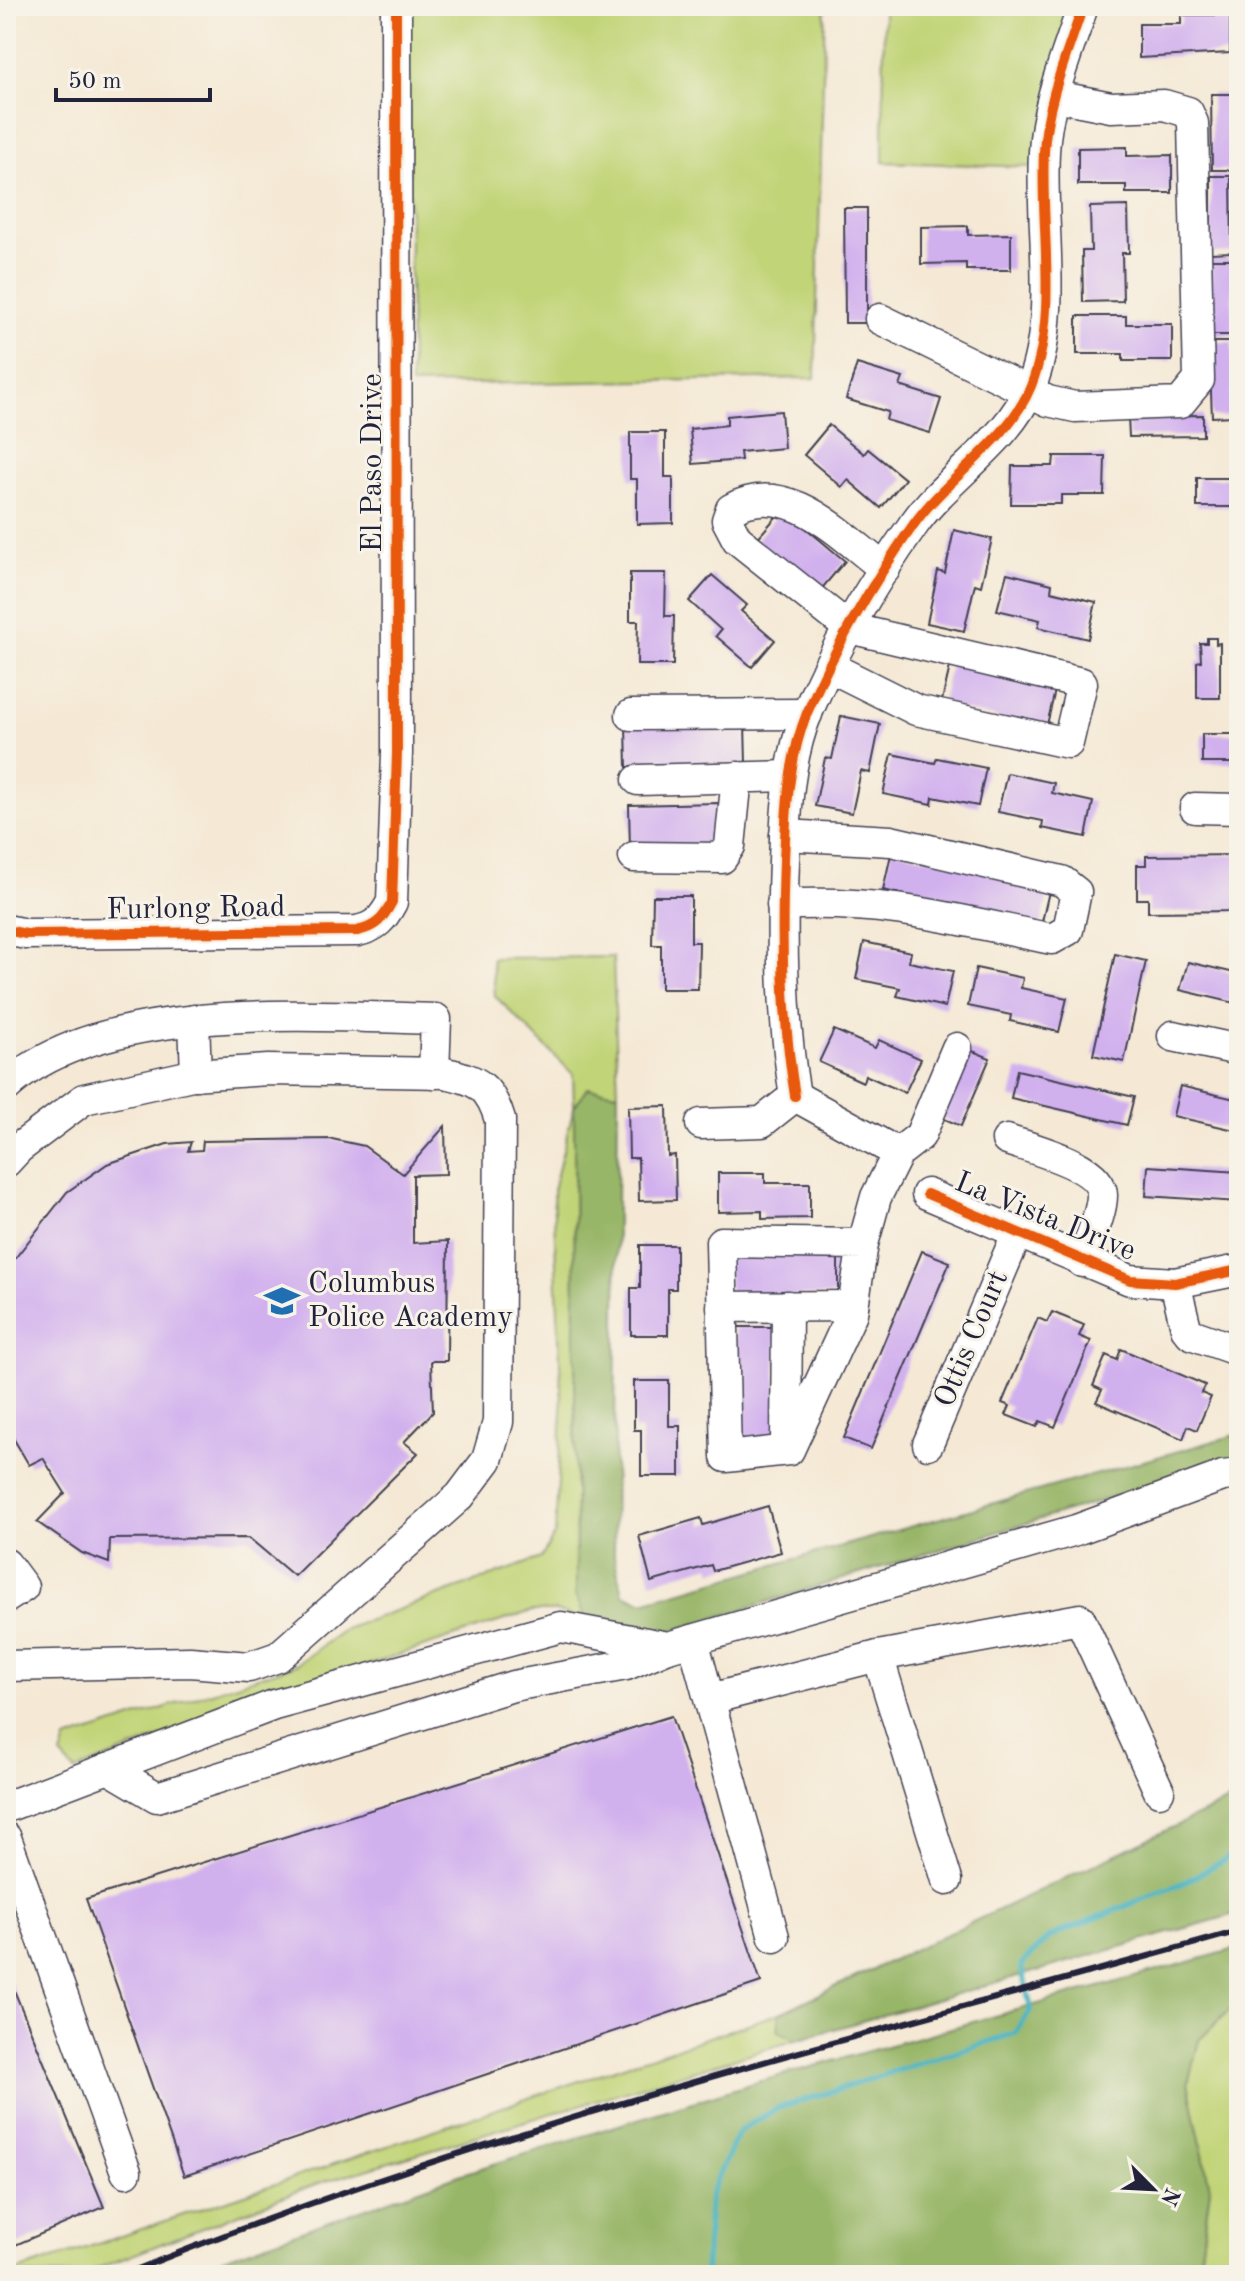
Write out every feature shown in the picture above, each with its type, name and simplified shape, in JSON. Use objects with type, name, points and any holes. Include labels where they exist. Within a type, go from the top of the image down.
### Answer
[{"type":"street","name":"El Paso Drive","points":[[383,918],[392,902],[395,884],[396,6]]},
{"type":"street","points":[[795,1096],[784,1027],[782,905],[790,776],[807,714],[849,628],[885,569],[941,489],[988,445],[1029,391],[1038,366],[1045,306],[1044,149],[1055,96],[1083,6]]},
{"type":"street","points":[[880,319],[1048,401],[1075,407],[1180,403],[1199,380],[1193,123],[1188,112],[1164,105],[1111,107],[1055,96]]},
{"type":"street","points":[[830,667],[916,710],[1068,743],[1082,683],[849,628],[737,539],[727,520],[731,509],[748,499],[784,500],[802,508],[885,569]]},
{"type":"street","points":[[631,715],[807,714]]},
{"type":"street","points":[[638,780],[790,776]]},
{"type":"street","points":[[634,857],[722,858],[730,846],[737,777]]},
{"type":"street","points":[[1195,808],[1239,809]]},
{"type":"street","points":[[782,905],[831,901],[883,904],[1052,939],[1068,930],[1076,892],[1062,881],[891,841],[785,835]]},
{"type":"street","name":"Furlong Road","points":[[6,930],[26,934],[357,931],[372,928],[383,918]]},
{"type":"street","points":[[6,1087],[16,1077],[75,1045],[142,1027],[194,1020],[436,1019],[434,1073]]},
{"type":"street","points":[[194,1020],[196,1075]]},
{"type":"street","points":[[1173,1036],[1239,1050]]},
{"type":"street","points":[[786,1450],[853,1306],[863,1244],[876,1197],[898,1153],[920,1136],[957,1048]]},
{"type":"street","points":[[6,1162],[19,1148],[84,1099],[196,1075],[268,1070],[434,1073],[470,1078],[493,1096],[500,1120],[498,1422],[487,1460],[460,1496],[278,1657],[249,1667],[190,1662],[6,1666]]},
{"type":"street","points":[[701,1124],[762,1122],[795,1096]]},
{"type":"street","points":[[795,1096],[898,1153]]},
{"type":"street","points":[[1007,1140],[1074,1163],[1097,1181],[1102,1194],[1082,1262]]},
{"type":"street","name":"La Vista Drive","points":[[927,1194],[1130,1280],[1175,1283],[1239,1270]]},
{"type":"street","name":"Ottis Court","points":[[928,1444],[1017,1234]]},
{"type":"street","points":[[786,1450],[726,1457],[721,1242],[863,1244]]},
{"type":"street","points":[[1175,1283],[1186,1328],[1191,1334],[1239,1351]]},
{"type":"street","points":[[786,1450],[787,1306]]},
{"type":"street","points":[[722,1307],[853,1306]]},
{"type":"street","points":[[108,1768],[157,1797],[513,1686],[626,1665],[681,1643],[1076,1530],[1223,1476],[1239,1474]]},
{"type":"street","points":[[6,1564],[23,1587],[6,1598]]},
{"type":"street","points":[[710,1699],[878,1656],[1080,1619],[1159,1791]]},
{"type":"street","points":[[6,1807],[274,1705],[561,1627],[681,1643]]},
{"type":"street","points":[[681,1643],[710,1699],[774,1937]]},
{"type":"street","points":[[878,1656],[947,1880]]},
{"type":"street","points":[[6,1838],[126,2172]]},
{"type":"green space","points":[[408,6],[825,6],[815,378],[411,385]]},
{"type":"green space","points":[[884,6],[1077,6],[1033,167],[883,162]]},
{"type":"green space","points":[[613,957],[618,1093],[588,1088],[574,1107],[573,1074],[495,996],[492,958]]},
{"type":"green space","points":[[587,1088],[618,1093],[614,1556],[623,1594],[643,1602],[1239,1434],[1239,1459],[658,1635],[586,1620],[576,1595],[574,1107]]},
{"type":"green space","points":[[574,1107],[576,1595],[586,1620],[555,1611],[532,1611],[222,1713],[75,1771],[61,1756],[66,1740],[297,1664],[345,1629],[541,1558],[555,1534],[562,1412],[553,1190]]},
{"type":"green space","points":[[1239,1796],[1239,1913],[796,2040],[778,2031],[780,2013]]},
{"type":"green space","points":[[1239,1948],[1239,2001],[1199,2040],[1188,2083],[1210,2188],[1198,2275],[177,2275],[462,2174],[747,2085]]},
{"type":"green space","points":[[1239,2001],[1239,2275],[1198,2275],[1210,2188],[1188,2083],[1199,2040]]},
{"type":"green space","points":[[780,2013],[779,2030],[796,2040],[313,2185],[81,2275],[6,2275]]},
{"type":"building","points":[[1181,15],[1230,15],[1230,53],[1139,58],[1139,24],[1181,24]]},
{"type":"building","points":[[1211,94],[1232,94],[1232,170],[1212,170]]},
{"type":"building","points":[[1127,147],[1127,156],[1172,155],[1172,193],[1126,193],[1126,185],[1078,185],[1078,148]]},
{"type":"building","points":[[1211,176],[1231,176],[1232,252],[1211,253]]},
{"type":"building","points":[[1128,206],[1129,253],[1122,253],[1123,301],[1083,302],[1082,251],[1091,251],[1090,207]]},
{"type":"building","points":[[844,208],[867,208],[867,323],[845,323]]},
{"type":"building","points":[[968,226],[968,235],[1011,234],[1011,270],[966,270],[966,263],[921,264],[921,227]]},
{"type":"building","points":[[1211,259],[1232,259],[1233,335],[1212,335]]},
{"type":"building","points":[[1077,316],[1126,316],[1126,324],[1172,324],[1172,361],[1123,361],[1123,354],[1077,354]]},
{"type":"building","points":[[1209,342],[1232,342],[1234,416],[1212,417]]},
{"type":"building","points":[[857,364],[903,378],[900,386],[941,399],[930,433],[886,420],[888,412],[846,399]]},
{"type":"building","points":[[781,411],[784,448],[740,452],[741,460],[693,464],[690,429],[727,425],[727,416]]},
{"type":"building","points":[[1203,415],[1203,436],[1129,437],[1128,416]]},
{"type":"building","points":[[829,425],[864,454],[868,449],[905,479],[881,508],[848,480],[842,487],[804,455]]},
{"type":"building","points":[[630,432],[665,432],[665,477],[673,477],[673,523],[637,524],[637,479],[630,479]]},
{"type":"building","points":[[1054,456],[1105,456],[1104,495],[1061,495],[1061,504],[1011,504],[1012,466],[1053,466]]},
{"type":"building","points":[[1197,478],[1239,478],[1239,507],[1197,507]]},
{"type":"building","points":[[783,509],[845,561],[818,593],[756,540]]},
{"type":"building","points":[[954,530],[992,539],[981,586],[975,584],[964,631],[927,623],[938,571],[945,573]]},
{"type":"building","points":[[630,573],[666,573],[665,616],[674,616],[673,665],[637,665],[638,621],[630,621]]},
{"type":"building","points":[[1007,573],[1052,584],[1051,591],[1096,602],[1088,639],[1038,627],[1040,620],[997,610]]},
{"type":"building","points":[[712,575],[747,605],[741,611],[775,640],[752,667],[716,636],[721,630],[689,601]]},
{"type":"building","points":[[1207,638],[1216,638],[1216,644],[1220,643],[1220,698],[1197,698],[1200,643],[1207,643]]},
{"type":"building","points":[[951,662],[1056,686],[1046,729],[941,705]]},
{"type":"building","points":[[841,716],[880,724],[870,773],[861,771],[852,813],[815,806],[825,758],[832,759]]},
{"type":"building","points":[[745,722],[746,764],[627,767],[626,725]]},
{"type":"building","points":[[1202,734],[1239,734],[1239,763],[1202,763]]},
{"type":"building","points":[[892,754],[935,763],[937,758],[986,768],[978,806],[933,797],[932,804],[883,794]]},
{"type":"building","points":[[1007,773],[1054,783],[1052,793],[1093,802],[1086,837],[1042,828],[1043,821],[998,812]]},
{"type":"building","points":[[719,803],[720,848],[630,849],[629,805]]},
{"type":"building","points":[[892,850],[1050,887],[1041,926],[883,890]]},
{"type":"building","points":[[1239,855],[1239,911],[1148,912],[1148,899],[1137,899],[1137,865],[1146,865],[1146,856]]},
{"type":"building","points":[[653,896],[691,896],[691,942],[699,942],[698,989],[661,989],[661,945],[652,945]]},
{"type":"building","points":[[864,942],[911,952],[909,962],[953,971],[945,1007],[897,996],[900,988],[856,979]]},
{"type":"building","points":[[1115,954],[1146,961],[1124,1062],[1093,1055]]},
{"type":"building","points":[[1188,962],[1239,974],[1239,1004],[1180,990]]},
{"type":"building","points":[[976,968],[1023,978],[1021,988],[1067,998],[1059,1032],[1010,1021],[1011,1015],[968,1006]]},
{"type":"building","points":[[834,1030],[875,1048],[879,1040],[921,1059],[905,1093],[865,1075],[863,1082],[819,1062]]},
{"type":"building","points":[[970,1050],[990,1058],[961,1126],[942,1118]]},
{"type":"building","points":[[1017,1070],[1134,1097],[1127,1125],[1011,1098]]},
{"type":"building","points":[[1180,1086],[1239,1100],[1239,1131],[1173,1116]]},
{"type":"building","points":[[667,1106],[668,1156],[675,1155],[676,1200],[639,1201],[638,1158],[629,1158],[628,1107]]},
{"type":"building","points":[[445,1126],[446,1174],[413,1175],[413,1243],[448,1241],[447,1361],[431,1361],[433,1412],[404,1442],[418,1453],[294,1576],[249,1538],[110,1539],[109,1563],[82,1553],[37,1522],[65,1493],[43,1458],[29,1465],[12,1436],[6,1417],[6,1270],[67,1192],[107,1164],[167,1144],[191,1142],[188,1151],[202,1150],[203,1141],[332,1139],[364,1146],[403,1174]]},
{"type":"building","points":[[1148,1166],[1239,1172],[1239,1202],[1146,1196]]},
{"type":"building","points":[[718,1173],[765,1173],[765,1183],[810,1183],[810,1218],[762,1219],[762,1211],[718,1212]]},
{"type":"building","points":[[640,1245],[676,1245],[676,1289],[668,1289],[668,1335],[631,1335],[631,1288],[640,1288]]},
{"type":"building","points":[[922,1251],[950,1262],[871,1449],[844,1438]]},
{"type":"building","points":[[729,1252],[838,1252],[838,1295],[729,1295]]},
{"type":"building","points":[[1052,1312],[1084,1325],[1079,1336],[1091,1341],[1055,1427],[1040,1421],[1037,1427],[1006,1415],[1010,1406],[1002,1403],[1038,1318],[1047,1322]]},
{"type":"building","points":[[735,1327],[776,1327],[776,1442],[735,1442]]},
{"type":"building","points":[[1121,1349],[1205,1385],[1201,1393],[1211,1397],[1197,1430],[1188,1426],[1183,1439],[1096,1402],[1102,1390],[1093,1386],[1106,1355],[1117,1360]]},
{"type":"building","points":[[634,1381],[669,1381],[669,1426],[680,1426],[680,1476],[641,1476],[641,1430],[634,1430]]},
{"type":"building","points":[[768,1506],[781,1552],[713,1571],[711,1565],[651,1582],[639,1536],[701,1518],[703,1525]]},
{"type":"building","points":[[671,1716],[761,1982],[184,2176],[86,1899]]},
{"type":"building","points":[[6,1971],[104,2207],[6,2249]]},
{"type":"waterway","points":[[705,2275],[710,2195],[739,2131],[776,2109],[1016,2033],[1031,2009],[1021,1965],[1049,1937],[1185,1882],[1239,1851]]},
{"type":"railway","points":[[123,2275],[259,2222],[536,2129],[816,2047],[1239,1931]]},
{"type":"cycle path","points":[[6,930],[26,934],[357,931],[378,921],[392,902],[397,753],[396,6]]},
{"type":"cycle path","points":[[795,1096],[785,1008],[783,920],[787,805],[796,749],[807,713],[830,664],[884,569],[928,507],[1008,424],[1031,386],[1044,330],[1046,300],[1043,181],[1046,134],[1059,78],[1083,6]]},
{"type":"cycle path","points":[[927,1194],[1130,1280],[1175,1283],[1239,1270]]},
{"type":"place","name":"Columbus Police Academy","points":[[282,1301]]}]
